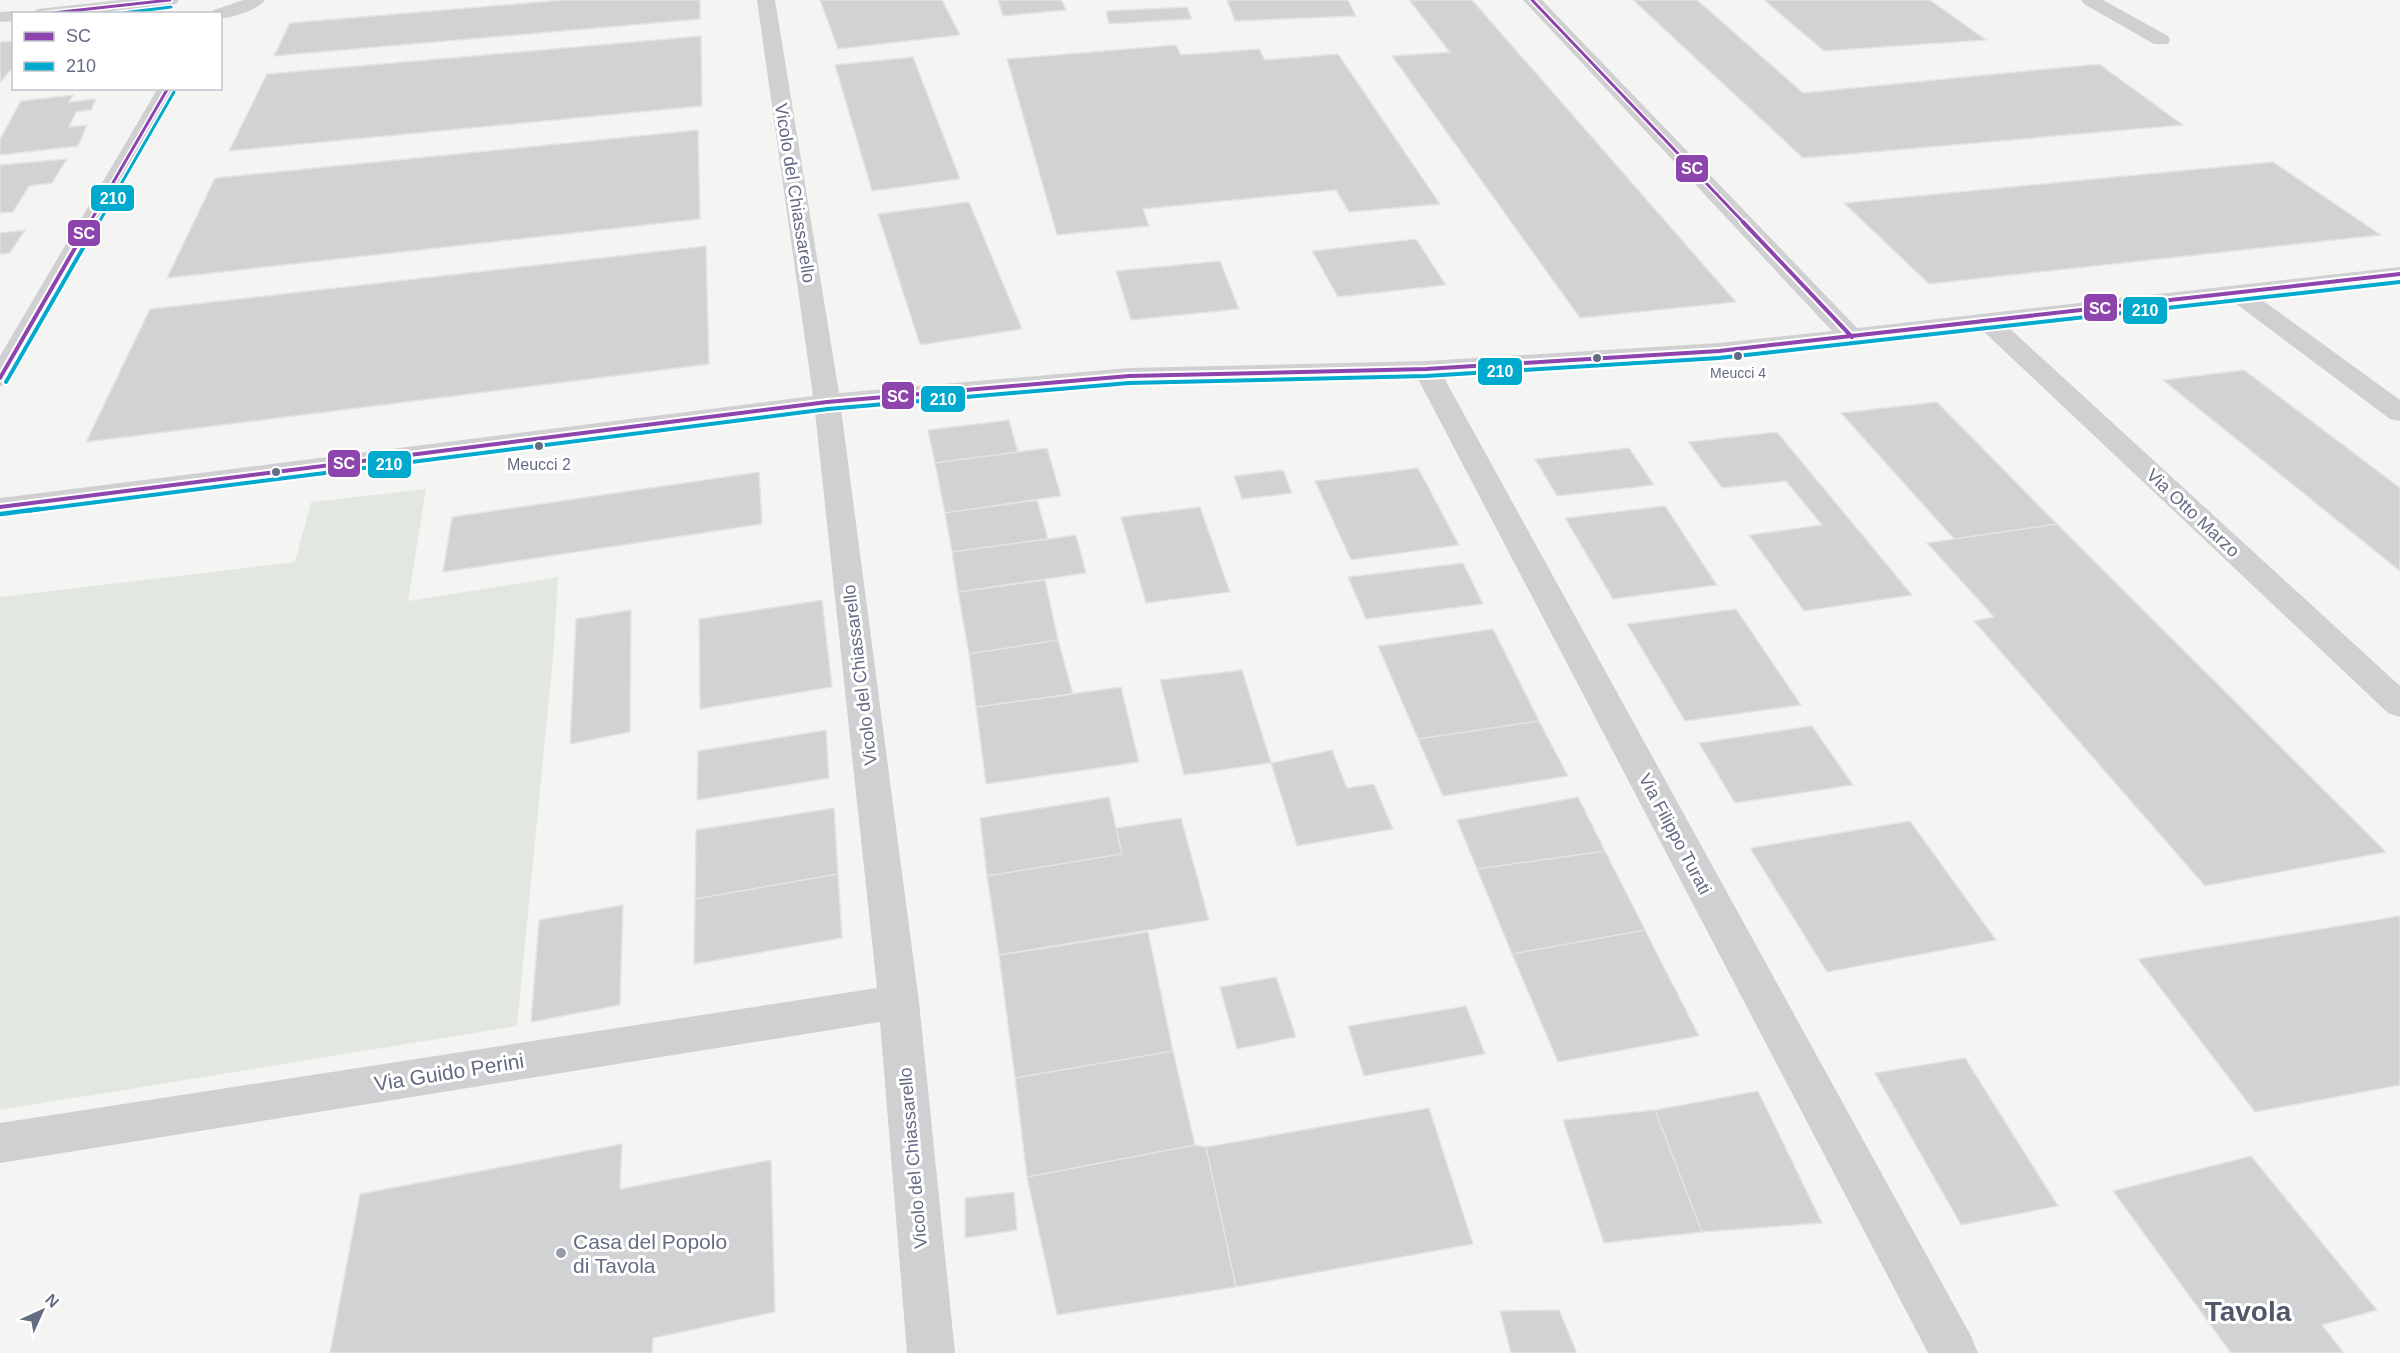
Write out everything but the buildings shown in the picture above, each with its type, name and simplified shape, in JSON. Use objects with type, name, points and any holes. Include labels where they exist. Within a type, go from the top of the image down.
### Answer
[{"type":"street","points":[[222,13],[239,9],[256,0]]},
{"type":"street","name":"Vicolo del Chiassarello","points":[[766,0],[827,402],[899,1002],[931,1353]]},
{"type":"street","points":[[1532,0],[1852,338]]},
{"type":"street","points":[[2090,0],[2161,40]]},
{"type":"street","points":[[67,12],[169,5]]},
{"type":"street","points":[[0,378],[167,90]]},
{"type":"street","points":[[0,507],[827,402],[1129,376],[1426,369],[1719,351],[1852,338],[1986,320],[2238,294],[2400,274]]},
{"type":"street","points":[[2238,294],[2400,414]]},
{"type":"street","name":"Via Otto Marzo","points":[[1986,320],[2400,705]]},
{"type":"street","name":"Via Filippo Turati","points":[[1426,369],[1954,1353]]},
{"type":"street","name":"Via Guido Perini","points":[[0,1143],[899,1002]]},
{"type":"shaded area","points":[[426,489],[408,601],[558,577],[554,647],[517,1026],[0,1110],[0,597],[295,562],[311,502]]},
{"type":"transit line","name":"SC","points":[[61,12],[170,0]]},
{"type":"transit line","name":"SC","points":[[1532,0],[1852,337]]},
{"type":"transit line","name":"210","points":[[130,12],[171,7]]},
{"type":"transit line","name":"SC","points":[[0,378],[167,90]]},
{"type":"transit line","name":"210","points":[[6,382],[174,92]]},
{"type":"transit line","name":"SC","points":[[0,507],[827,402],[1129,376],[1426,369],[1719,351],[2400,274]]},
{"type":"transit line","name":"210","points":[[1,514],[828,409],[1129,383],[1426,376],[1719,358],[2400,282]]},
{"type":"place","name":"Meucci 4","points":[[1738,356]]},
{"type":"place","name":"Meucci 2","points":[[539,446]]},
{"type":"place","name":"Casa del Popolo di Tavola","points":[[561,1253]]},
{"type":"district","name":"Tavola","points":[[2248,1311]]}]
